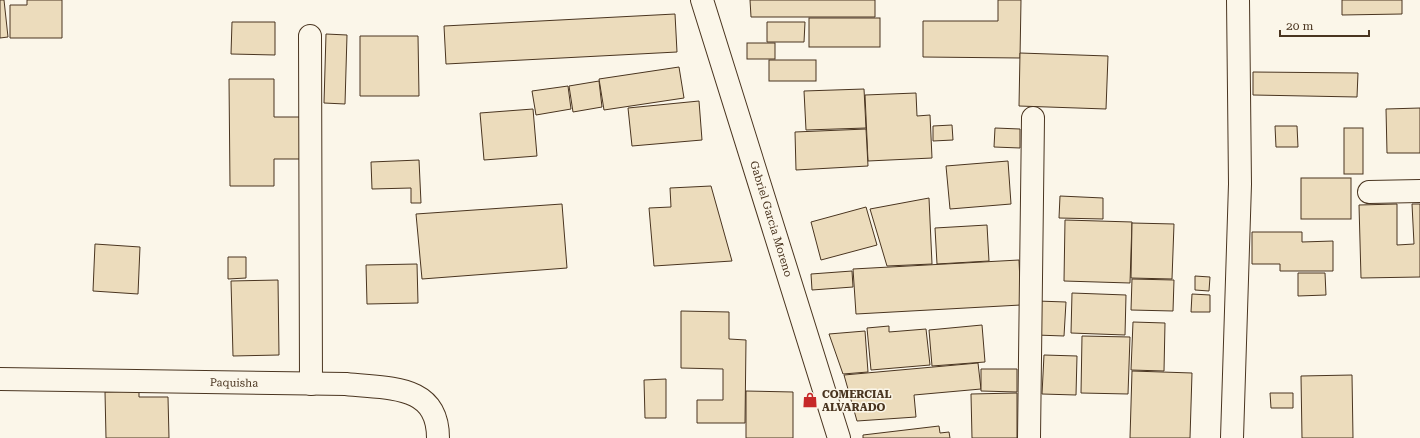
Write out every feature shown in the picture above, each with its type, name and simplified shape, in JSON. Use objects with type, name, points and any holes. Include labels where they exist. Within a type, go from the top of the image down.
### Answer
[{"type":"street","name":"Gabriel Garcia Moreno","points":[[702,0],[839,438]]},
{"type":"street","points":[[1232,438],[1240,184],[1238,0]]},
{"type":"street","points":[[310,36],[311,384]]},
{"type":"street","points":[[1029,438],[1033,118]]},
{"type":"street","points":[[1369,192],[1420,191]]},
{"type":"street","name":"Paquisha","points":[[0,379],[346,384],[383,388],[404,391],[416,395],[427,403],[434,413],[438,426],[438,438]]},
{"type":"building","points":[[0,0],[4,0],[8,37],[0,38]]},
{"type":"building","points":[[27,0],[62,0],[62,38],[10,38],[10,5],[27,5]]},
{"type":"building","points":[[750,0],[875,0],[875,17],[751,17]]},
{"type":"building","points":[[998,0],[1021,0],[1020,58],[923,57],[923,21],[998,21]]},
{"type":"building","points":[[1342,0],[1402,0],[1402,14],[1342,15]]},
{"type":"building","points":[[675,14],[677,52],[446,64],[444,26]]},
{"type":"building","points":[[809,18],[880,18],[880,47],[809,47]]},
{"type":"building","points":[[232,22],[275,22],[275,55],[231,54]]},
{"type":"building","points":[[767,22],[805,22],[804,42],[767,42]]},
{"type":"building","points":[[326,34],[347,35],[345,104],[324,103]]},
{"type":"building","points":[[360,36],[418,36],[419,96],[360,96]]},
{"type":"building","points":[[747,43],[775,43],[775,59],[747,59]]},
{"type":"building","points":[[1020,53],[1108,56],[1106,109],[1019,106]]},
{"type":"building","points":[[769,60],[816,60],[816,81],[769,81]]},
{"type":"building","points":[[679,67],[684,98],[604,110],[599,79]]},
{"type":"building","points":[[1253,72],[1358,73],[1357,97],[1253,95]]},
{"type":"building","points":[[229,79],[274,79],[274,117],[305,117],[305,159],[274,159],[274,186],[230,186]]},
{"type":"building","points":[[599,81],[602,107],[573,112],[569,86]]},
{"type":"building","points":[[568,86],[571,109],[536,115],[532,91]]},
{"type":"building","points":[[864,89],[866,128],[806,130],[804,91]]},
{"type":"building","points":[[916,93],[917,116],[930,115],[932,158],[868,161],[865,95]]},
{"type":"building","points":[[699,101],[702,140],[632,146],[628,108]]},
{"type":"building","points":[[1420,108],[1420,153],[1387,153],[1386,109]]},
{"type":"building","points":[[533,109],[537,156],[484,160],[480,113]]},
{"type":"building","points":[[952,125],[953,140],[933,141],[933,126]]},
{"type":"building","points":[[1275,126],[1297,126],[1298,147],[1276,147]]},
{"type":"building","points":[[995,128],[1020,129],[1020,148],[994,147]]},
{"type":"building","points":[[1344,128],[1363,128],[1363,174],[1344,174]]},
{"type":"building","points":[[866,129],[868,166],[796,170],[795,132]]},
{"type":"building","points":[[419,160],[421,203],[411,203],[411,188],[372,189],[371,162]]},
{"type":"building","points":[[1008,161],[1011,204],[950,209],[946,166]]},
{"type":"building","points":[[1301,178],[1351,178],[1351,219],[1301,219]]},
{"type":"building","points":[[711,186],[732,261],[654,266],[649,208],[671,207],[670,188]]},
{"type":"building","points":[[1060,196],[1103,198],[1103,219],[1059,218]]},
{"type":"building","points":[[929,198],[932,264],[887,266],[870,209]]},
{"type":"building","points":[[562,204],[567,268],[422,279],[416,214]]},
{"type":"building","points":[[1397,204],[1397,245],[1414,244],[1412,204],[1420,204],[1420,277],[1361,278],[1359,205]]},
{"type":"building","points":[[866,207],[877,245],[821,260],[811,222]]},
{"type":"building","points":[[1065,220],[1132,222],[1130,283],[1064,281]]},
{"type":"building","points":[[1132,223],[1174,224],[1172,279],[1131,278]]},
{"type":"building","points":[[987,225],[989,261],[937,264],[935,228]]},
{"type":"building","points":[[1252,232],[1302,232],[1302,242],[1333,241],[1333,271],[1280,271],[1280,264],[1252,264]]},
{"type":"building","points":[[95,244],[140,247],[138,294],[93,291]]},
{"type":"building","points":[[228,257],[246,257],[246,278],[228,279]]},
{"type":"building","points":[[1019,260],[1021,305],[856,314],[853,269]]},
{"type":"building","points":[[417,264],[418,303],[367,304],[366,265]]},
{"type":"building","points":[[852,271],[853,287],[812,290],[811,274]]},
{"type":"building","points":[[1298,273],[1325,273],[1326,295],[1298,296]]},
{"type":"building","points":[[1195,276],[1210,277],[1209,291],[1195,290]]},
{"type":"building","points":[[1132,279],[1174,280],[1173,311],[1131,310]]},
{"type":"building","points":[[278,280],[279,355],[233,356],[231,281]]},
{"type":"building","points":[[1072,293],[1126,295],[1125,335],[1071,333]]},
{"type":"building","points":[[1192,294],[1210,295],[1210,312],[1191,312]]},
{"type":"building","points":[[1037,301],[1066,302],[1064,336],[1036,335]]},
{"type":"building","points":[[681,311],[729,312],[729,339],[746,340],[745,423],[697,423],[697,400],[723,400],[723,369],[681,368]]},
{"type":"building","points":[[1133,322],[1165,323],[1164,371],[1131,370]]},
{"type":"building","points":[[982,325],[985,362],[932,366],[929,330]]},
{"type":"building","points":[[889,326],[889,332],[926,329],[930,365],[871,370],[867,328]]},
{"type":"building","points":[[865,331],[868,372],[843,374],[829,334]]},
{"type":"building","points":[[1082,336],[1130,337],[1128,394],[1081,393]]},
{"type":"building","points":[[1044,355],[1077,356],[1076,395],[1042,394]]},
{"type":"building","points":[[978,363],[981,389],[914,395],[916,417],[857,421],[844,375]]},
{"type":"building","points":[[981,369],[1017,369],[1017,392],[981,391]]},
{"type":"building","points":[[1132,371],[1192,373],[1190,438],[1130,438]]},
{"type":"building","points":[[1352,375],[1353,438],[1302,438],[1301,376]]},
{"type":"building","points":[[666,379],[666,418],[645,418],[644,380]]},
{"type":"building","points":[[139,391],[139,397],[168,397],[169,438],[106,438],[105,392]]},
{"type":"building","points":[[746,391],[793,392],[793,438],[746,438]]},
{"type":"building","points":[[1017,393],[1017,438],[972,438],[971,394]]},
{"type":"building","points":[[1270,393],[1293,393],[1293,408],[1271,408]]},
{"type":"building","points":[[939,426],[940,433],[949,432],[950,438],[863,438],[863,435]]},
{"type":"place","name":"COMERCIAL ALVARADO","points":[[810,400]]}]
